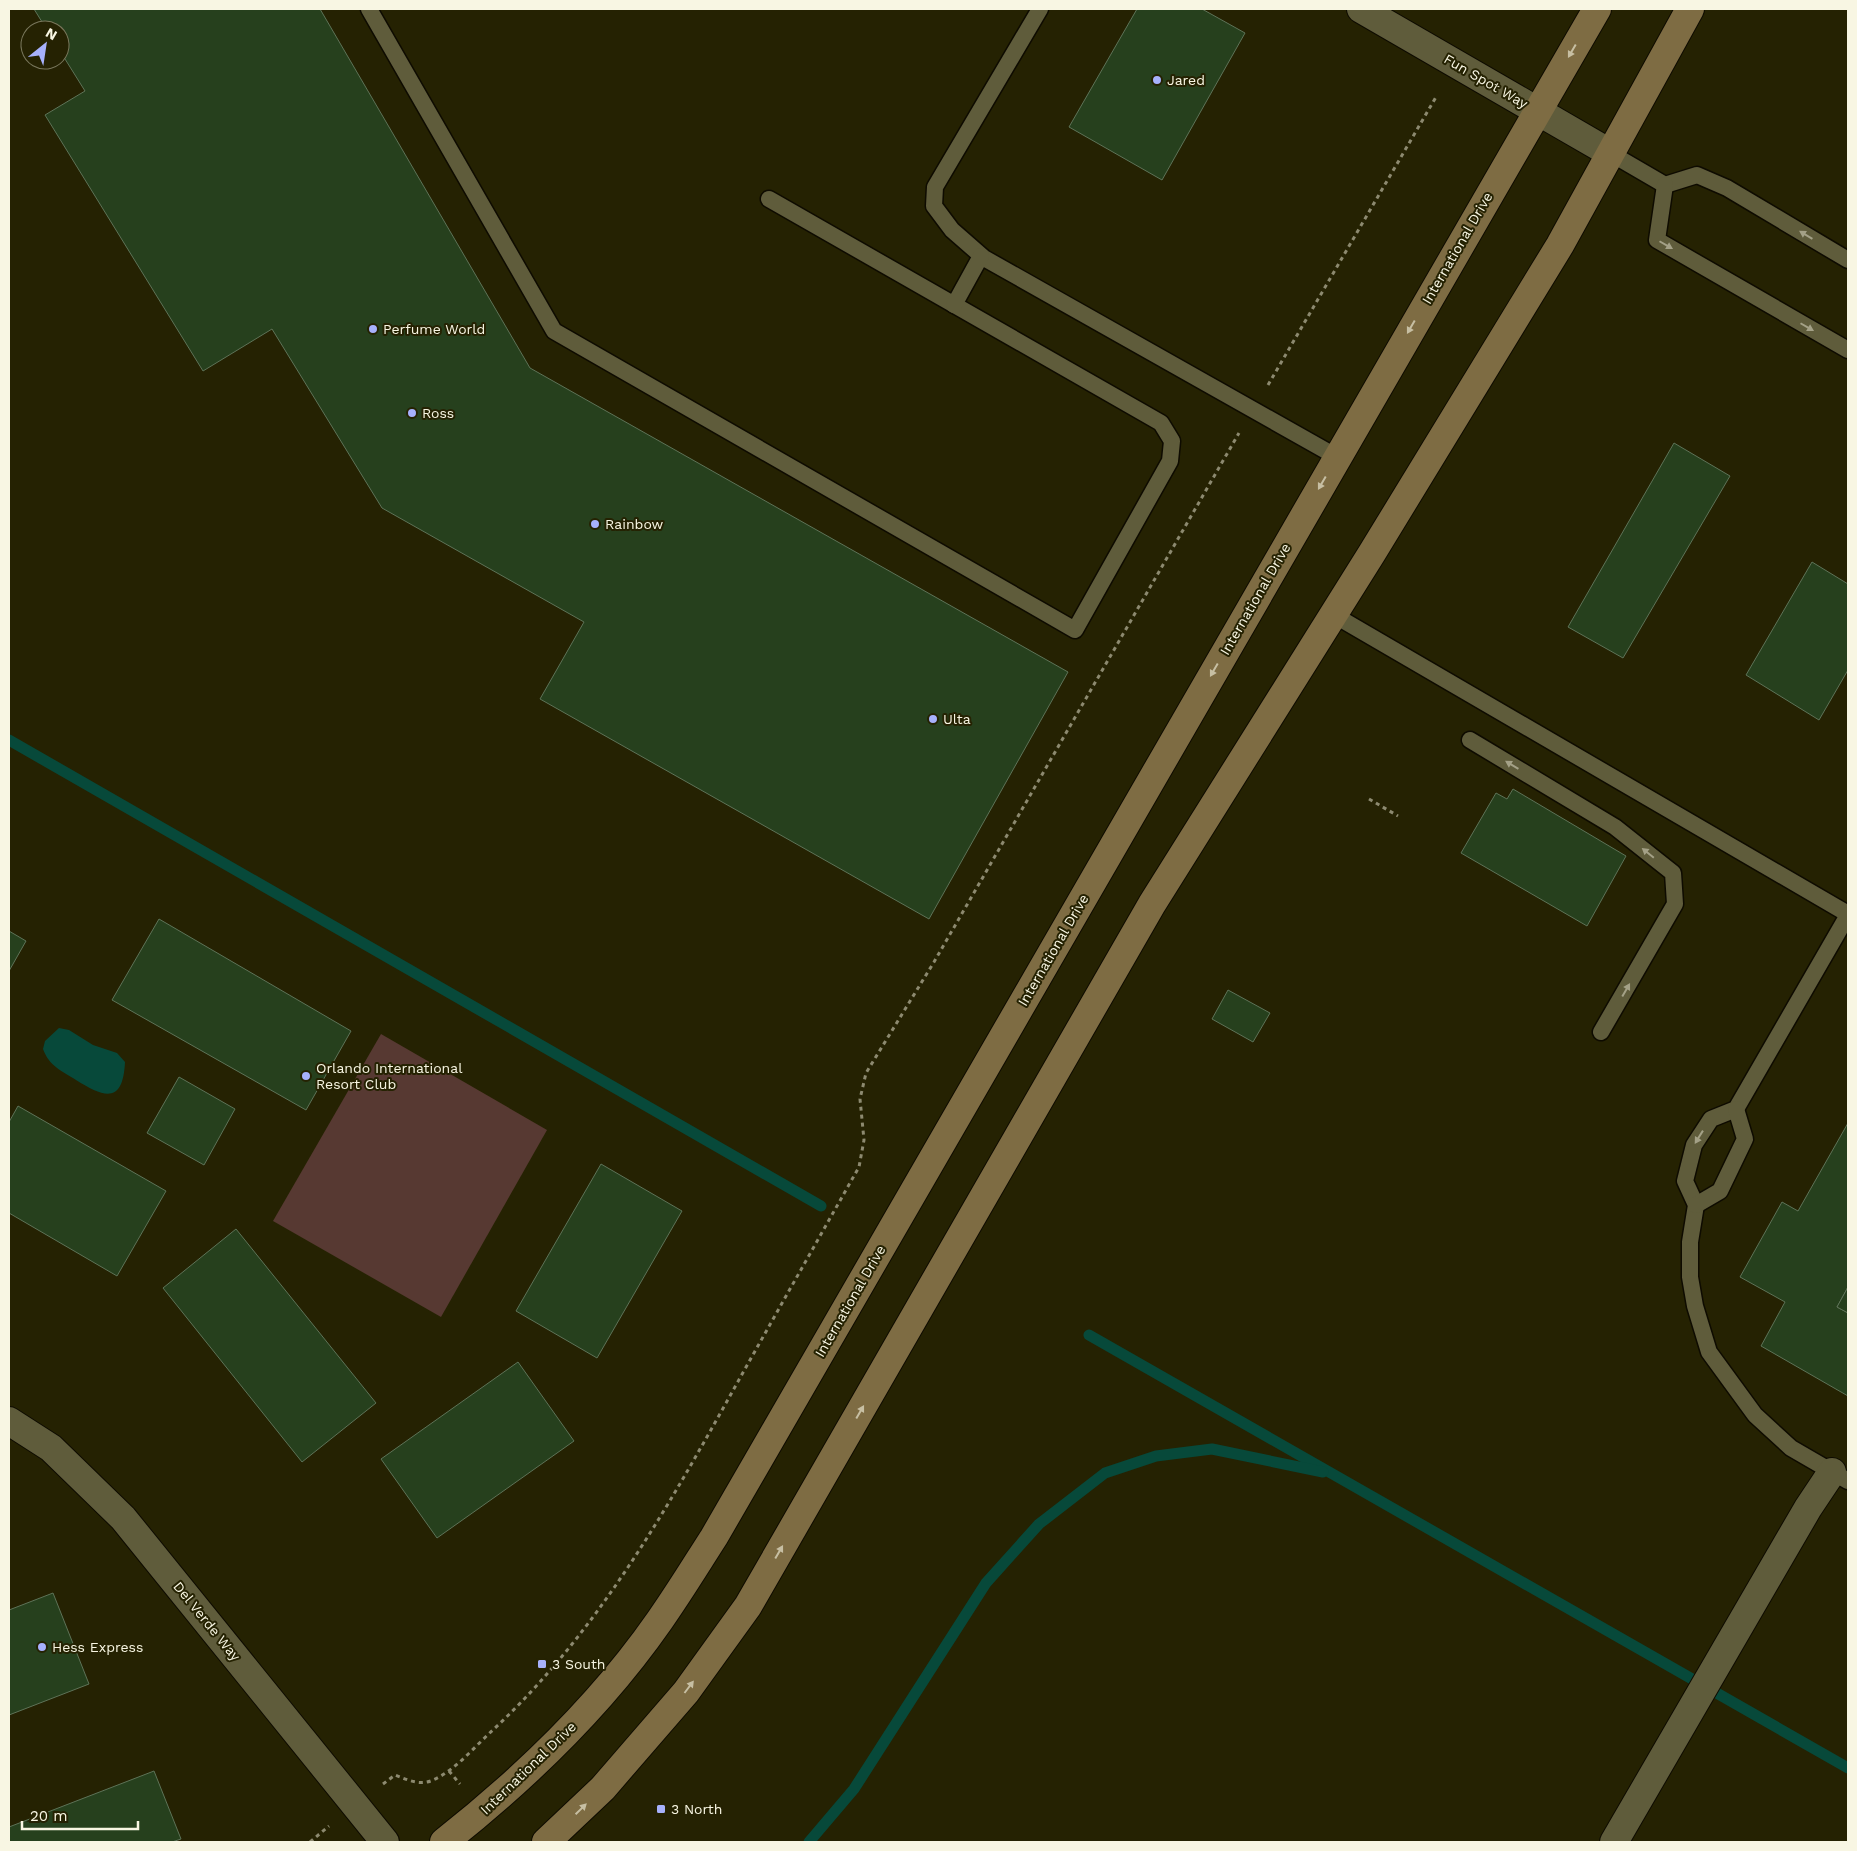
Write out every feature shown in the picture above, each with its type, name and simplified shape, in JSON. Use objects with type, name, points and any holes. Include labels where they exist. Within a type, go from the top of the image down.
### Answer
[{"type":"street","name":"Fun Spot Way","points":[[1361,9],[1610,153]]},
{"type":"street","name":"International Drive","points":[[444,1842],[484,1811],[564,1736],[614,1679],[659,1621],[708,1546],[1597,9]]},
{"type":"street","points":[[546,1842],[603,1788],[686,1692],[748,1606],[1152,904],[1334,615],[1560,245],[1690,9]]},
{"type":"street","name":"Del Verde Way","points":[[9,1421],[51,1448],[123,1518],[385,1842]]},
{"type":"street","points":[[1614,1842],[1722,1655],[1840,1477]]},
{"type":"lane","points":[[370,9],[554,331],[1075,630],[1170,461],[1172,441],[1161,423],[769,199]]},
{"type":"lane","points":[[1040,9],[935,187],[934,206],[952,230],[981,256],[1254,408],[1337,457]]},
{"type":"lane","points":[[1610,153],[1665,185],[1697,175],[1727,188],[1848,260]]},
{"type":"lane","points":[[1665,185],[1657,240],[1848,350]]},
{"type":"lane","points":[[954,305],[981,256]]},
{"type":"lane","points":[[1334,615],[1848,915],[1736,1109],[1710,1119],[1694,1146],[1685,1181],[1696,1205],[1690,1242],[1690,1277],[1695,1306],[1709,1352],[1754,1415],[1791,1448],[1840,1477]]},
{"type":"lane","points":[[1470,740],[1615,827],[1673,873],[1675,904],[1601,1032]]},
{"type":"lane","points":[[1696,1205],[1720,1191],[1745,1140],[1736,1109]]},
{"type":"path","points":[[449,1771],[519,1705],[587,1627],[635,1558],[676,1491],[859,1167],[864,1140],[860,1099],[866,1073],[934,962],[1436,97]]},
{"type":"path","points":[[1369,799],[1398,816]]},
{"type":"shaded area","points":[[381,1034],[547,1130],[441,1317],[273,1221]]},
{"type":"water","points":[[59,1028],[69,1030],[93,1045],[117,1053],[125,1062],[124,1076],[121,1085],[116,1091],[111,1094],[96,1091],[52,1064],[43,1049],[45,1041]]},
{"type":"building","points":[[34,9],[320,9],[530,368],[1068,672],[929,919],[540,699],[584,622],[382,508],[272,329],[203,371],[45,115],[85,91],[70,67],[70,20],[41,20]]},
{"type":"building","name":"Jared","points":[[1137,9],[1202,9],[1245,33],[1162,180],[1069,127]]},
{"type":"building","points":[[1674,443],[1730,476],[1623,658],[1568,627]]},
{"type":"building","points":[[1812,562],[1848,584],[1848,670],[1819,720],[1746,675]]},
{"type":"building","points":[[1513,789],[1626,856],[1587,926],[1461,853],[1496,793],[1507,799]]},
{"type":"building","points":[[159,919],[351,1031],[306,1110],[112,1000]]},
{"type":"building","points":[[9,931],[26,941],[9,971]]},
{"type":"building","points":[[1228,990],[1270,1013],[1253,1042],[1212,1019]]},
{"type":"building","points":[[179,1077],[235,1109],[204,1165],[147,1133]]},
{"type":"building","points":[[18,1106],[166,1191],[117,1276],[9,1213],[9,1122]]},
{"type":"building","points":[[1848,1123],[1848,1287],[1837,1307],[1848,1313],[1848,1396],[1761,1346],[1785,1302],[1740,1277],[1782,1202],[1798,1211]]},
{"type":"building","points":[[601,1164],[682,1211],[597,1358],[516,1311]]},
{"type":"building","points":[[236,1229],[376,1403],[302,1462],[163,1288]]},
{"type":"building","points":[[1848,1287],[1848,1313],[1837,1307]]},
{"type":"building","points":[[518,1362],[574,1441],[437,1538],[381,1459]]},
{"type":"building","name":"Hess Express","points":[[53,1593],[89,1684],[9,1715],[9,1610]]},
{"type":"building","points":[[154,1771],[181,1839],[172,1842],[9,1842],[9,1827]]},
{"type":"waterway","points":[[9,740],[821,1206]]},
{"type":"waterway","points":[[1089,1335],[1848,1768]]},
{"type":"waterway","points":[[809,1842],[854,1789],[986,1583],[1039,1524],[1105,1473],[1156,1456],[1212,1449],[1323,1472]]},
{"type":"place","name":"Jared","points":[[1157,80]]},
{"type":"place","name":"Perfume World","points":[[373,329]]},
{"type":"place","name":"Ross","points":[[412,413]]},
{"type":"place","name":"Rainbow","points":[[595,524]]},
{"type":"place","name":"Ulta","points":[[933,719]]},
{"type":"place","name":"Orlando International Resort Club","points":[[306,1076]]},
{"type":"place","name":"Hess Express","points":[[42,1647]]},
{"type":"place","name":"3 South","points":[[542,1664]]},
{"type":"place","name":"3 North","points":[[661,1809]]}]
